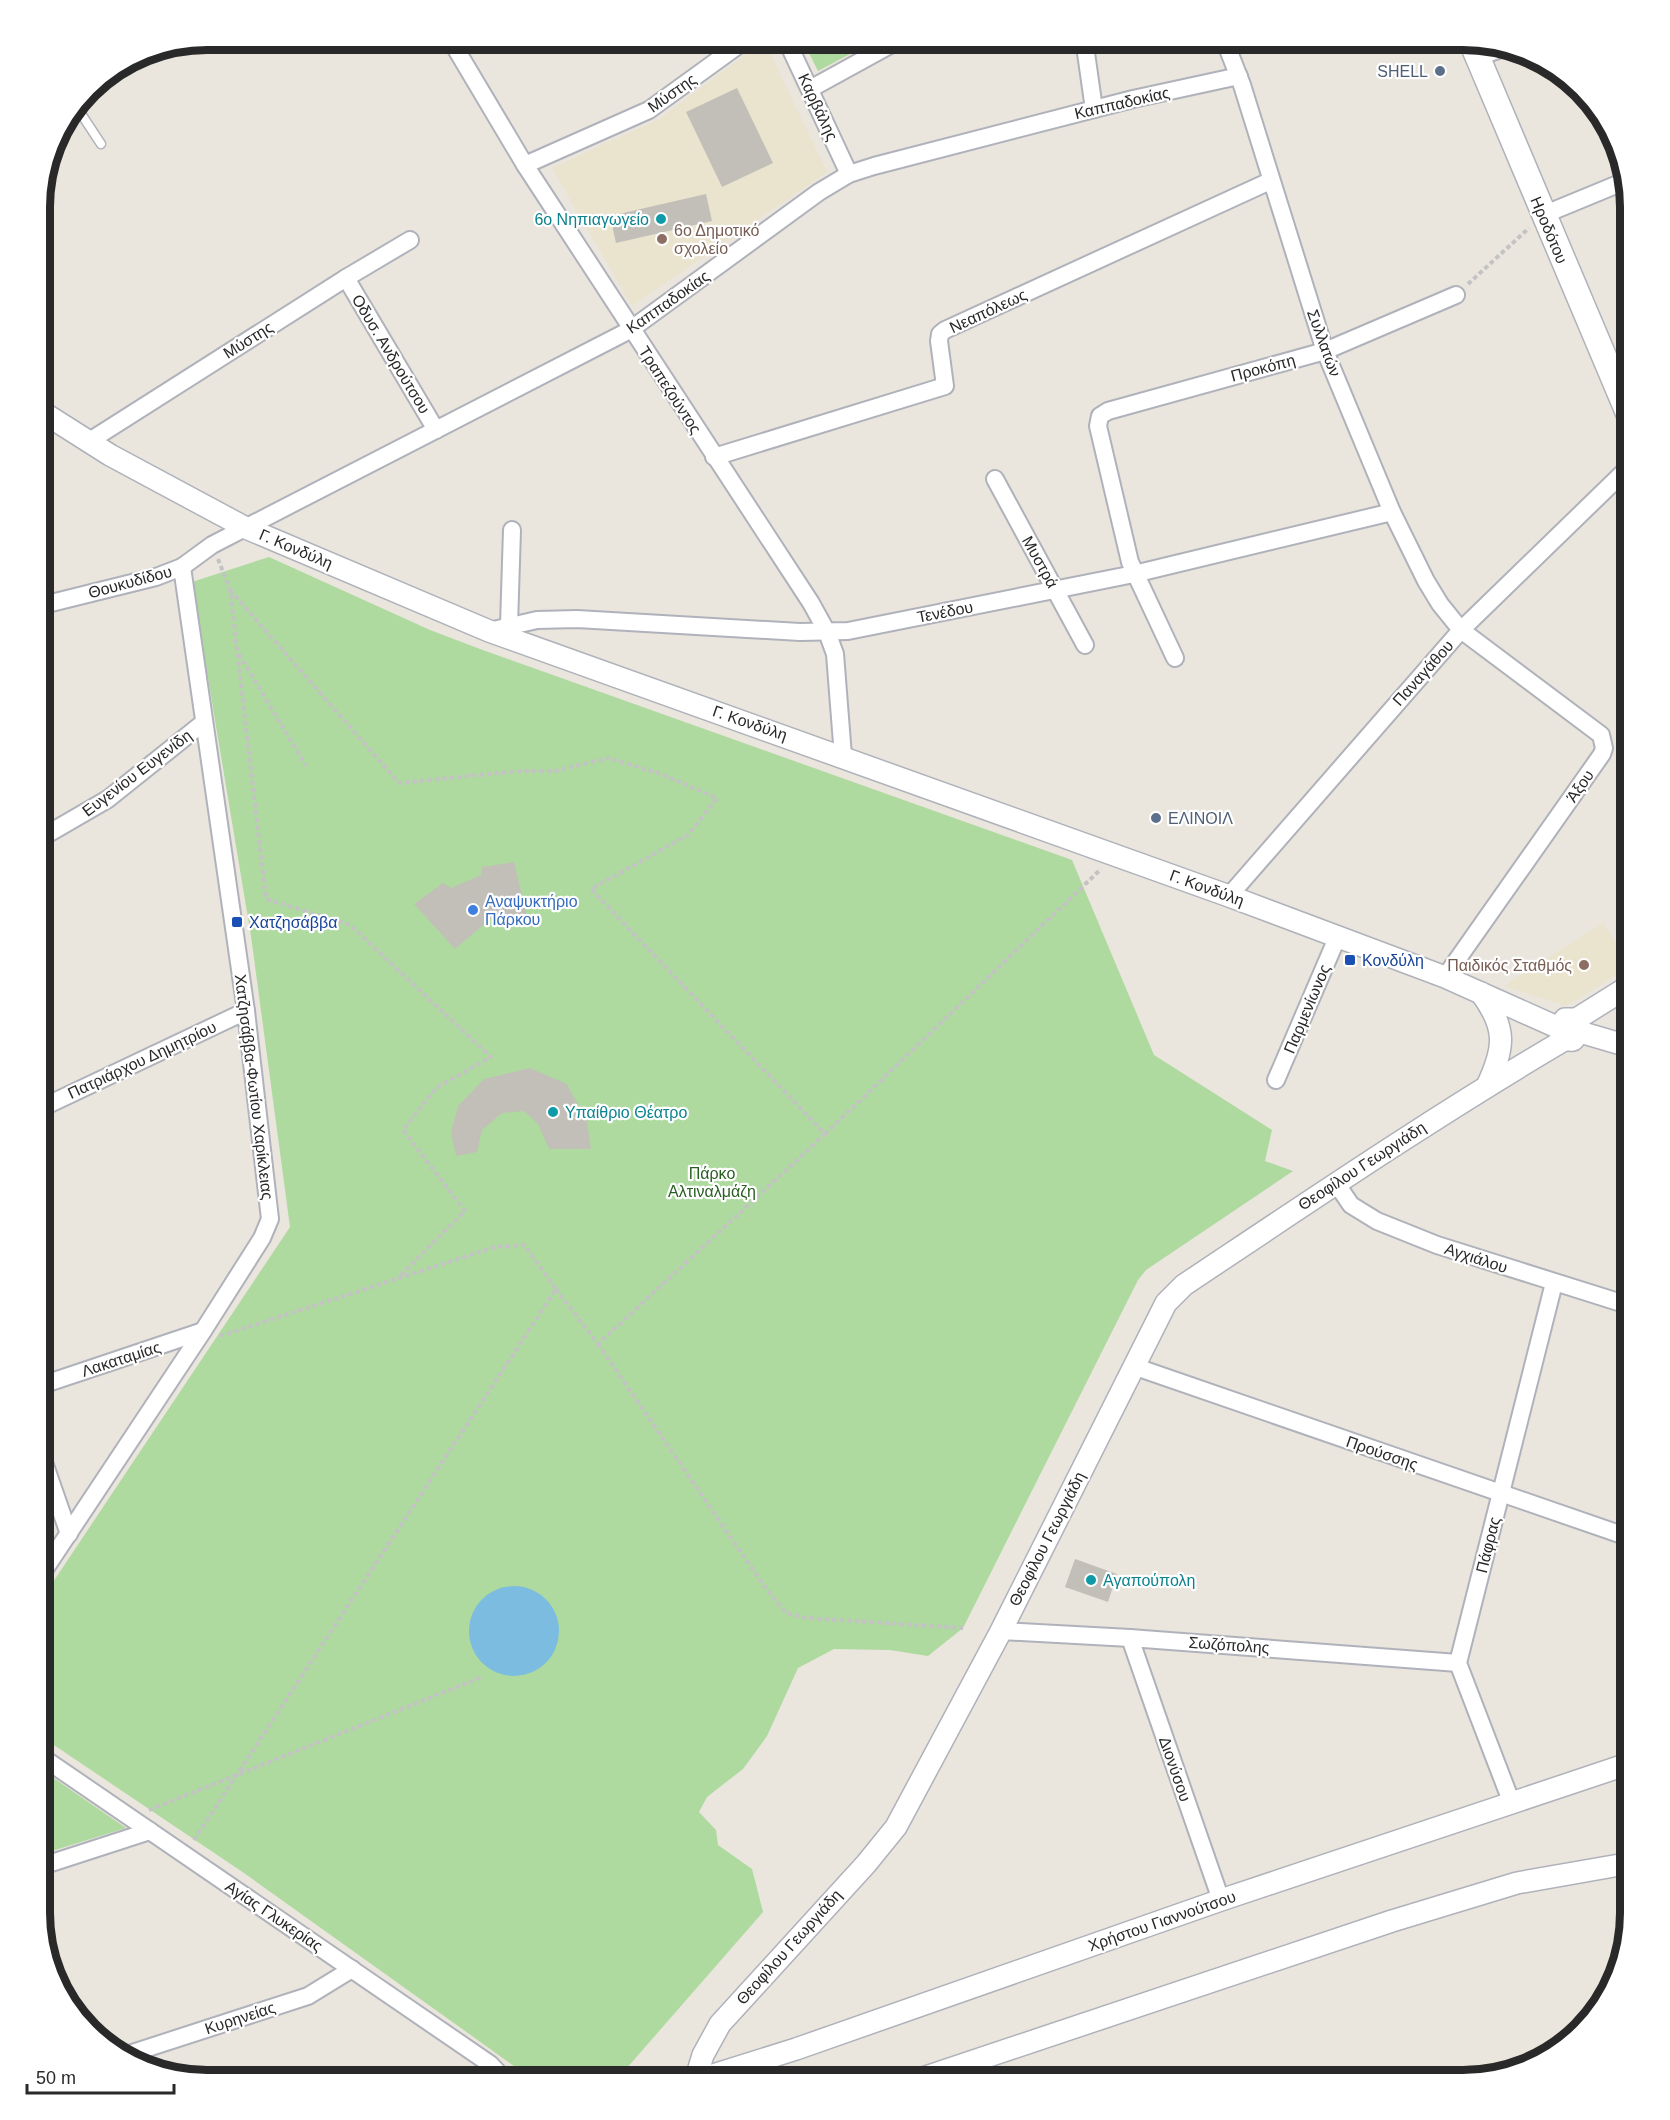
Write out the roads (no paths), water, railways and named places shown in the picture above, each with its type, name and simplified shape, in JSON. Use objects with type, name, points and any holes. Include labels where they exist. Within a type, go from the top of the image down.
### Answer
[{"type":"main road","name":"Ηροδότου","points":[[1473,50],[1620,394]]},
{"type":"street","name":"Τραπεζούντος","points":[[457,50],[525,165],[630,330],[828,632],[836,654],[843,756]]},
{"type":"street","name":"Μύστης","points":[[525,165],[649,110],[732,50]]},
{"type":"street","name":"Καρβάλης","points":[[791,50],[849,174]]},
{"type":"street","points":[[810,89],[881,50]]},
{"type":"street","points":[[1086,50],[1094,109]]},
{"type":"street","name":"Συλλατών","points":[[1228,50],[1239,76],[1325,351],[1392,512],[1432,591],[1461,630]]},
{"type":"street","name":"Καππαδοκίας","points":[[246,528],[630,330],[819,192],[849,174],[1094,109],[1239,76]]},
{"type":"street","name":"Νεαπόλεως","points":[[714,457],[945,386],[939,341],[940,334],[945,330],[1270,181]]},
{"type":"street","points":[[1543,215],[1619,184]]},
{"type":"street","name":"Μύστης","points":[[88,442],[346,278],[410,240]]},
{"type":"street","name":"Οδυσ. Ανδρούτσου","points":[[346,278],[436,430]]},
{"type":"street","name":"Προκόπη","points":[[1134,574],[1098,426],[1100,416],[1108,411],[1325,351],[1456,295]]},
{"type":"street","name":"Γ. Κονδύλη","points":[[50,417],[88,442],[246,528],[499,628],[1445,977],[1569,1029]]},
{"type":"street","name":"Παναγάθου","points":[[1229,896],[1461,630],[1620,476]]},
{"type":"street","name":"Μυστρά","points":[[995,479],[1084,645]]},
{"type":"street","name":"Τενέδου","points":[[499,628],[537,620],[578,619],[828,632],[848,631],[1134,574],[1392,512]]},
{"type":"street","name":"Θουκυδίδου","points":[[50,603],[156,577],[182,567],[212,545],[246,528]]},
{"type":"street","points":[[499,628],[512,530]]},
{"type":"street","name":"Χατζησάββα-Φωτίου Χαρίκλειας","points":[[50,1562],[210,1334],[270,1219],[246,1011],[182,567]]},
{"type":"street","points":[[1134,574],[1175,658]]},
{"type":"street","name":"Άξου","points":[[1445,977],[1604,748],[1601,735],[1461,630]]},
{"type":"street","name":"Ευγενίου Ευγενίδη","points":[[50,833],[108,799],[203,723]]},
{"type":"street","name":"Παρμενίωνος","points":[[1276,1080],[1337,938]]},
{"type":"street","points":[[1480,992],[1496,1016],[1502,1040],[1496,1067],[1487,1086]]},
{"type":"street","name":"Θεοφίλου Γεωργιάδη","points":[[698,2070],[703,2055],[720,2024],[871,1858],[896,1827],[1001,1631],[1166,1303],[1176,1292],[1336,1182],[1487,1086],[1620,994]]},
{"type":"street","name":"Πατριάρχου Δημητρίου","points":[[50,1104],[246,1011]]},
{"type":"street","points":[[1569,1029],[1620,1044]]},
{"type":"street","name":"Αγχιάλου","points":[[1336,1182],[1351,1205],[1377,1221],[1437,1245],[1620,1303]]},
{"type":"street","name":"Πάφρας","points":[[1458,1663],[1554,1283]]},
{"type":"street","name":"Λακαταμίας","points":[[50,1383],[210,1334]]},
{"type":"street","name":"Προύσσης","points":[[1133,1366],[1620,1535]]},
{"type":"street","points":[[50,1480],[69,1534]]},
{"type":"street","name":"Σωζόπολης","points":[[1001,1631],[1130,1638],[1458,1663]]},
{"type":"street","name":"Διονύσου","points":[[1130,1638],[1221,1900]]},
{"type":"street","points":[[1458,1663],[1511,1802]]},
{"type":"street","name":"Αγίας Γλυκερίας","points":[[50,1763],[496,2070]]},
{"type":"street","name":"Χρήστου Γιαννούτσου","points":[[729,2070],[796,2049],[1221,1900],[1620,1767]]},
{"type":"street","points":[[50,1863],[150,1831]]},
{"type":"street","points":[[947,2070],[1392,1921],[1517,1883],[1620,1865]]},
{"type":"street","name":"Κυρηνείας","points":[[134,2052],[308,1996],[352,1970]]},
{"type":"lane","points":[[81,113],[101,144]]},
{"type":"water","points":[[514,1586],[531,1590],[546,1599],[555,1614],[559,1631],[555,1648],[546,1663],[531,1672],[514,1676],[497,1672],[482,1663],[473,1648],[469,1631],[473,1614],[482,1599],[497,1590]]},
{"type":"place","name":"SHELL","points":[[1440,71]]},
{"type":"place","name":"6ο Νηπιαγωγείο","points":[[661,219]]},
{"type":"place","name":"6ο Δημοτικό σχολείο","points":[[662,239]]},
{"type":"place","name":"ΕΛΙΝΟΙΛ","points":[[1156,818]]},
{"type":"place","name":"Αναψυκτήριο Πάρκου","points":[[473,910]]},
{"type":"place","name":"Χατζησάββα","points":[[237,922]]},
{"type":"place","name":"Κονδύλη","points":[[1350,960]]},
{"type":"place","name":"Παιδικός Σταθμός","points":[[1584,965]]},
{"type":"place","name":"Υπαίθριο Θέατρο","points":[[553,1112]]},
{"type":"place","name":"Αγαπούπολη","points":[[1091,1580]]},
{"type":"park label","name":"Πάρκο Αλτιναλμάζη","points":[[712,1182]]}]
